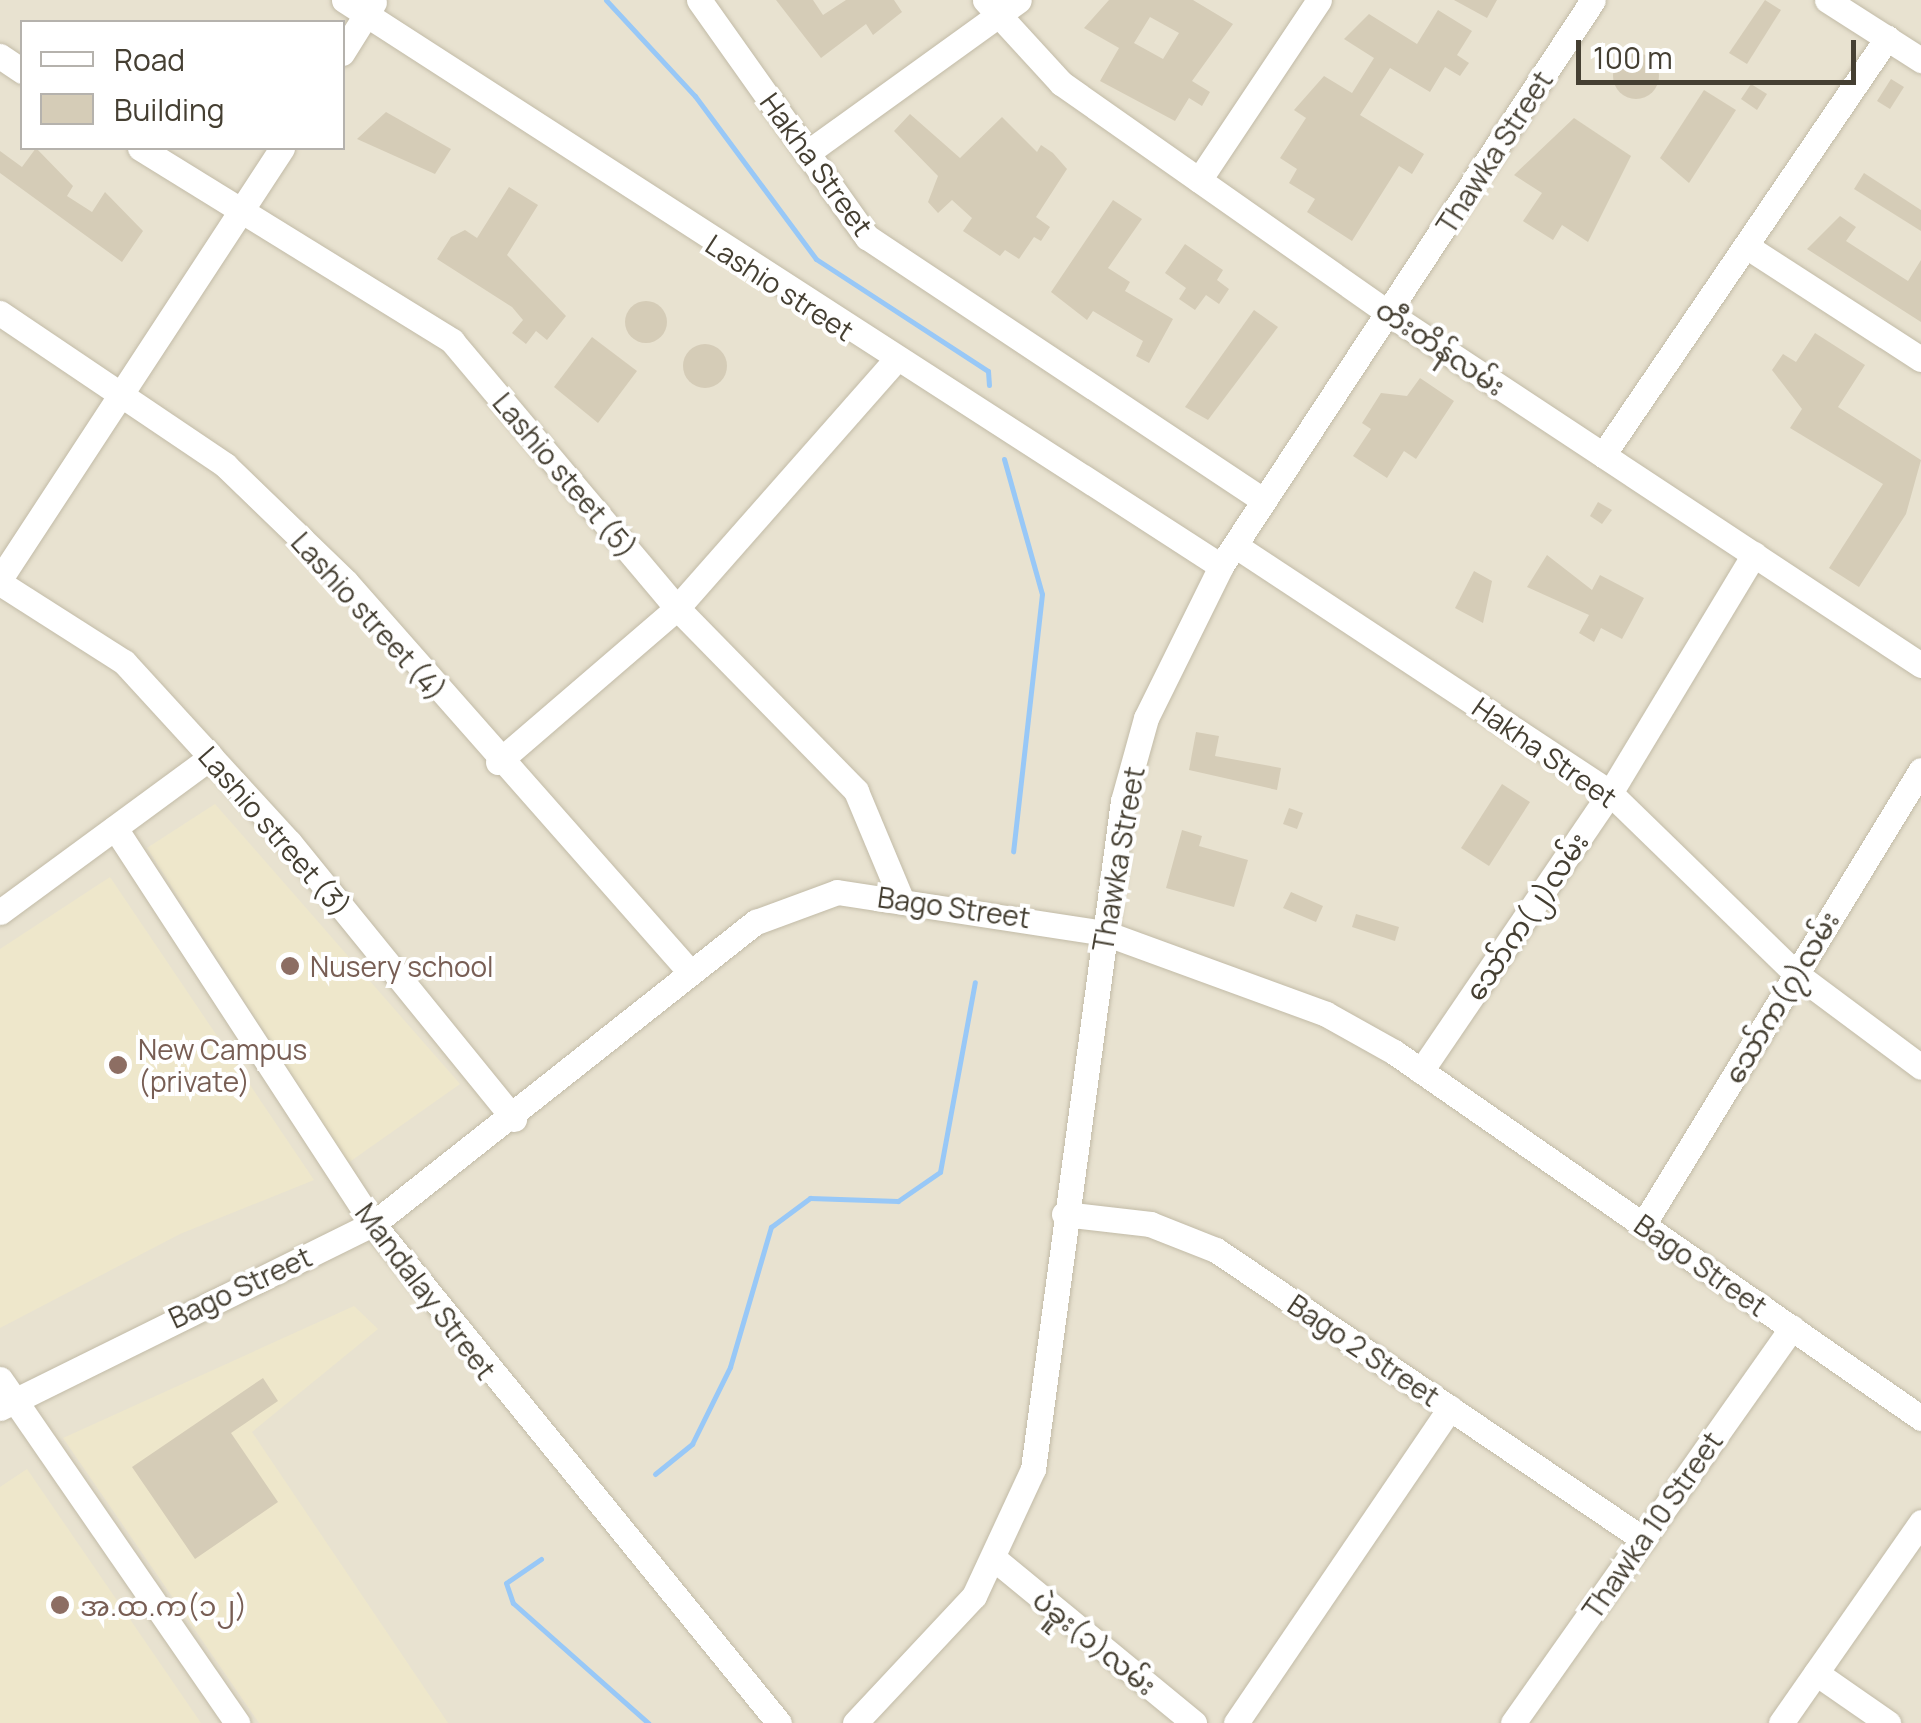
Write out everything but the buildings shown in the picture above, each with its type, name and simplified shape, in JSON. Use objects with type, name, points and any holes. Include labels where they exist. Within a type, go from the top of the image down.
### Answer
[{"type":"street","name":"Lashio street","points":[[344,0],[371,8],[894,362],[1229,556]]},
{"type":"street","name":"Hakha Street","points":[[698,0],[867,237],[1263,500]]},
{"type":"street","points":[[807,152],[990,9],[1019,0]]},
{"type":"street","points":[[1199,180],[1319,0]]},
{"type":"street","name":"Thawka Street","points":[[854,1723],[997,1561],[1032,1469],[1122,800],[1146,718],[1229,556],[1263,500],[1593,0]]},
{"type":"street","points":[[1827,0],[1921,60]]},
{"type":"street","points":[[345,48],[371,8]]},
{"type":"street","name":"တီးတိန်လမ်း","points":[[990,9],[1061,83],[1388,313],[1921,664]]},
{"type":"street","points":[[1604,455],[1887,38]]},
{"type":"street","name":"Lashio steet (5)","points":[[143,150],[452,341],[677,608],[856,792],[900,896]]},
{"type":"street","points":[[0,581],[281,150]]},
{"type":"street","points":[[1746,246],[1921,359]]},
{"type":"street","name":"Lashio street (4)","points":[[0,313],[225,465],[346,582],[498,762],[691,973]]},
{"type":"street","points":[[498,762],[677,608],[894,362]]},
{"type":"street","name":"သော်က(၂)လမ်း","points":[[1421,1070],[1610,792],[1754,554]]},
{"type":"street","name":"Hakha Street","points":[[1229,556],[1610,792],[1795,974],[1921,1067]]},
{"type":"street","name":"Lashio street (3)","points":[[0,581],[124,662],[211,757],[514,1118]]},
{"type":"street","points":[[0,912],[211,757]]},
{"type":"street","name":"သော်က(၇)လမ်း","points":[[1643,1225],[1921,770]]},
{"type":"street","name":"Mandalay Street","points":[[115,828],[374,1224],[779,1723]]},
{"type":"street","name":"Bago Street","points":[[4,1395],[374,1224],[514,1118],[756,922],[837,892],[900,896],[1105,933],[1326,1014],[1421,1070],[1921,1418]]},
{"type":"street","name":"Bago 2 Street","points":[[1064,1214],[1150,1224],[1216,1250],[1643,1539]]},
{"type":"street","name":"Thawka 10 Street","points":[[1513,1723],[1792,1328]]},
{"type":"street","points":[[4,1395],[237,1723]]},
{"type":"street","points":[[1236,1723],[1450,1408]]},
{"type":"street","points":[[1781,1723],[1921,1522]]},
{"type":"street","name":"ပဲခူး(၁)လမ်း","points":[[997,1561],[1194,1723]]},
{"type":"street","points":[[1816,1673],[1888,1723]]},
{"type":"shaded area","points":[[0,0],[1921,0],[1921,1723],[0,1723]]},
{"type":"shaded area","name":"Nusery school","points":[[215,804],[460,1084],[348,1163],[147,848]]},
{"type":"shaded area","name":"New Campus (private)","points":[[110,877],[314,1180],[180,1234],[0,1328],[0,949]]},
{"type":"shaded area","points":[[354,1306],[378,1329],[252,1432],[448,1723],[259,1723],[63,1438]]},
{"type":"shaded area","name":"အ.ထ.က(၁၂)","points":[[27,1469],[201,1723],[0,1723],[0,1487]]},
{"type":"waterway","points":[[606,0],[695,96],[816,259],[988,371],[989,385]]},
{"type":"waterway","points":[[1004,459],[1042,594],[1013,851]]},
{"type":"waterway","points":[[655,1474],[692,1444],[730,1367],[771,1227],[810,1198],[898,1201],[940,1172],[975,982]]},
{"type":"waterway","points":[[541,1559],[506,1583],[513,1603],[648,1723]]},
{"type":"place","name":"Nusery school","points":[[290,966]]},
{"type":"place","name":"New Campus (private)","points":[[118,1065]]},
{"type":"place","name":"အ.ထ.က(၁၂)","points":[[60,1605]]}]
